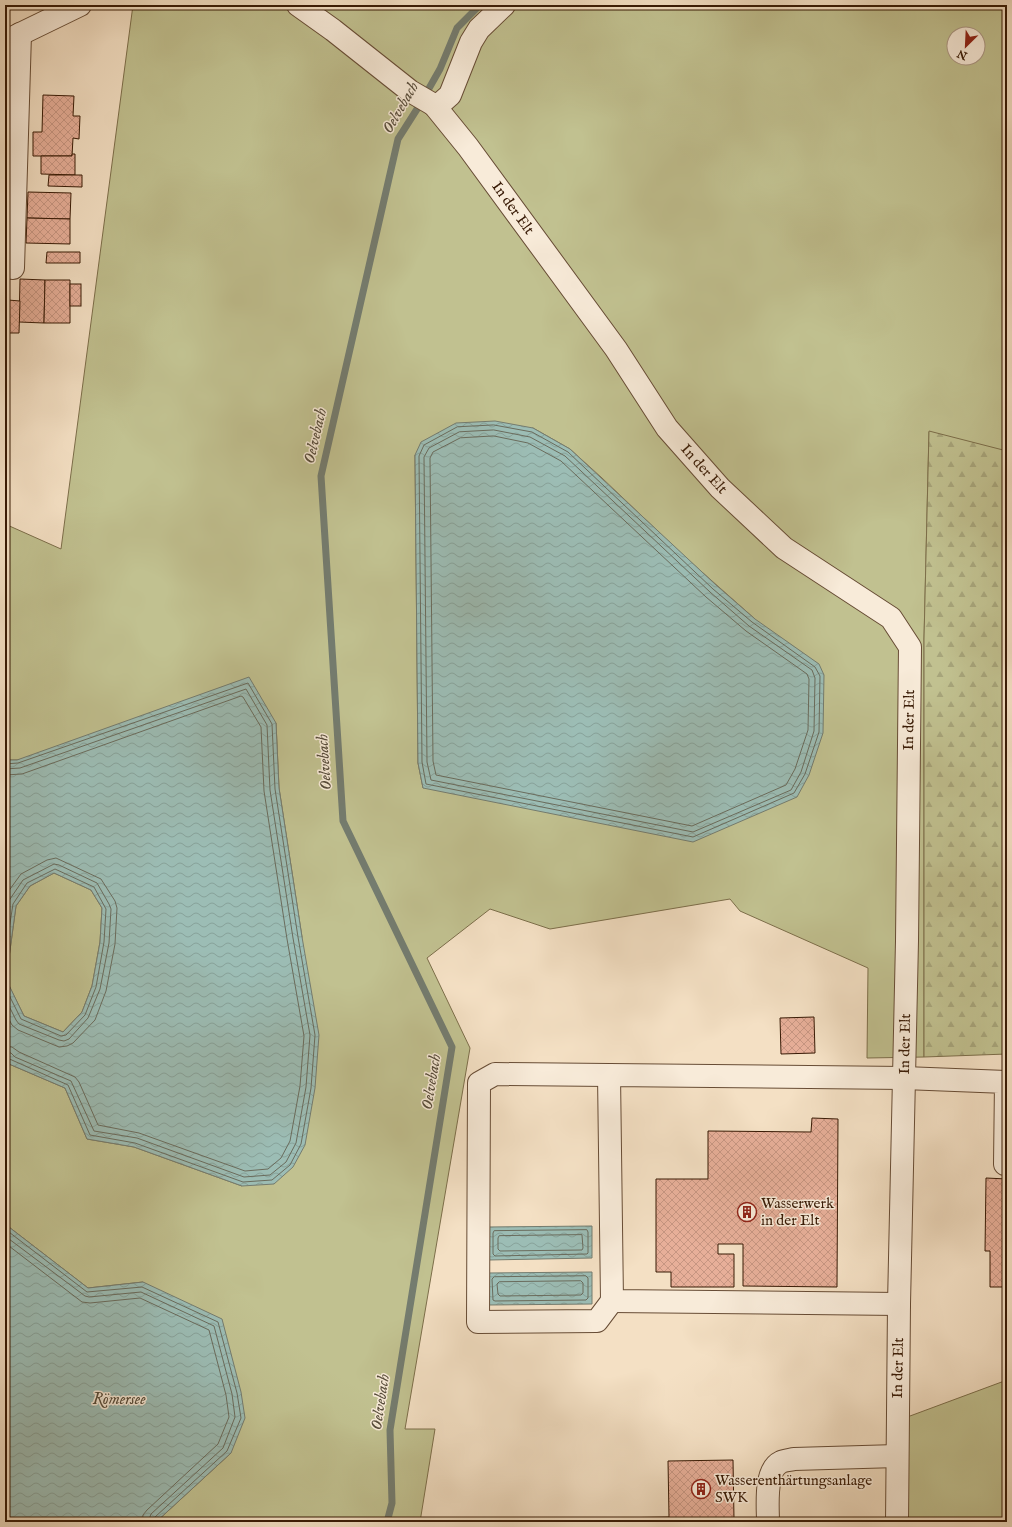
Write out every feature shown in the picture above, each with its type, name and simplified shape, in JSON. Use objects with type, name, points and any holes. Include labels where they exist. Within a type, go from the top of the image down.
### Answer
[{"type":"street","points":[[13,268],[13,38],[80,5]]},
{"type":"street","points":[[298,5],[333,30],[410,92],[434,105],[441,103],[450,95],[471,42],[479,29],[504,5]]},
{"type":"street","name":"In der Elt","points":[[434,105],[468,147],[616,349],[667,428],[720,488],[784,548],[891,618],[910,647],[904,1078],[899,1304],[897,1522]]},
{"type":"street","points":[[608,1075],[612,1302],[597,1322],[478,1322],[479,1083],[495,1074],[608,1075],[904,1078],[1006,1082],[1005,1164]]},
{"type":"street","points":[[612,1302],[899,1304]]},
{"type":"street","points":[[768,1522],[768,1482],[775,1468],[780,1462],[794,1459],[898,1456]]},
{"type":"green space","points":[[133,5],[1007,5],[1007,452],[929,432],[924,639],[924,1057],[867,1058],[868,968],[740,911],[730,899],[550,929],[490,909],[427,958],[470,1048],[405,1429],[435,1429],[420,1522],[156,1522],[231,1453],[143,1282],[88,1288],[5,1224],[5,1058],[9,1064],[65,1088],[87,1139],[134,1147],[242,1186],[302,937],[279,788],[276,723],[17,760],[5,760],[5,524],[61,549]],"holes":[[[533,428],[570,449],[685,557],[755,619],[423,788],[418,763],[415,455]]]},
{"type":"green space","points":[[929,431],[1007,451],[1007,1054],[924,1057],[924,639]]},
{"type":"green space","points":[[54,873],[91,890],[102,908],[100,942],[92,986],[82,1012],[63,1032],[24,1016],[6,980],[16,906],[30,886]]},
{"type":"green space","points":[[1007,1380],[1007,1522],[890,1522],[891,1430],[910,1416]]},
{"type":"water","points":[[495,421],[533,428],[570,449],[716,585],[755,619],[819,664],[824,675],[823,733],[809,775],[797,797],[693,842],[423,788],[418,763],[415,455],[421,442],[456,423]]},
{"type":"water","points":[[249,677],[276,723],[279,788],[319,1035],[315,1088],[305,1145],[293,1167],[274,1184],[242,1186],[134,1147],[87,1139],[65,1088],[9,1064],[5,1058],[5,760],[17,760]],"holes":[[[54,873],[91,890],[102,908],[100,942],[92,986],[82,1012],[63,1032],[24,1016],[6,979],[16,906],[30,886]]]},
{"type":"water","name":"Römersee","points":[[5,1224],[88,1288],[143,1282],[222,1319],[241,1392],[245,1418],[231,1453],[156,1522],[5,1522]]},
{"type":"water","points":[[592,1226],[592,1258],[489,1260],[488,1227]]},
{"type":"water","points":[[592,1272],[592,1304],[489,1305],[488,1273]]},
{"type":"building","points":[[43,95],[74,96],[73,116],[80,116],[79,139],[73,138],[72,156],[33,156],[33,132],[42,132]]},
{"type":"building","points":[[72,154],[75,154],[75,175],[41,174],[41,156],[72,156]]},
{"type":"building","points":[[49,175],[82,175],[82,187],[48,186]]},
{"type":"building","points":[[28,192],[71,193],[70,219],[27,218]]},
{"type":"building","points":[[27,218],[70,219],[70,244],[26,243]]},
{"type":"building","points":[[47,252],[80,252],[80,263],[46,263]]},
{"type":"building","points":[[20,279],[45,280],[44,323],[19,322]]},
{"type":"building","points":[[45,280],[70,280],[70,323],[44,323]]},
{"type":"building","points":[[70,284],[81,284],[81,306],[70,306]]},
{"type":"building","points":[[8,300],[20,301],[19,333],[8,333]]},
{"type":"building","points":[[814,1017],[815,1053],[781,1054],[780,1018]]},
{"type":"building","name":"Wasserwerk in der Elt","points":[[812,1118],[838,1119],[837,1287],[743,1286],[743,1244],[718,1244],[718,1254],[734,1254],[734,1287],[671,1287],[671,1272],[656,1272],[656,1179],[708,1179],[708,1131],[811,1132]]},
{"type":"building","points":[[986,1178],[1007,1179],[1007,1287],[990,1287],[990,1251],[985,1251]]},
{"type":"building","name":"Wasserenthärtungsanlage SWK","points":[[733,1460],[734,1519],[744,1519],[744,1522],[611,1522],[611,1518],[669,1517],[668,1461]]},
{"type":"waterway","name":"Oelvebach","points":[[387,1522],[392,1503],[390,1430],[452,1047],[343,821],[321,476],[398,139],[440,69],[457,28],[480,5]]},
{"type":"place","name":"Wasserwerk in der Elt","points":[[747,1212]]},
{"type":"place","name":"Wasserenthärtungsanlage SWK","points":[[701,1489]]}]
